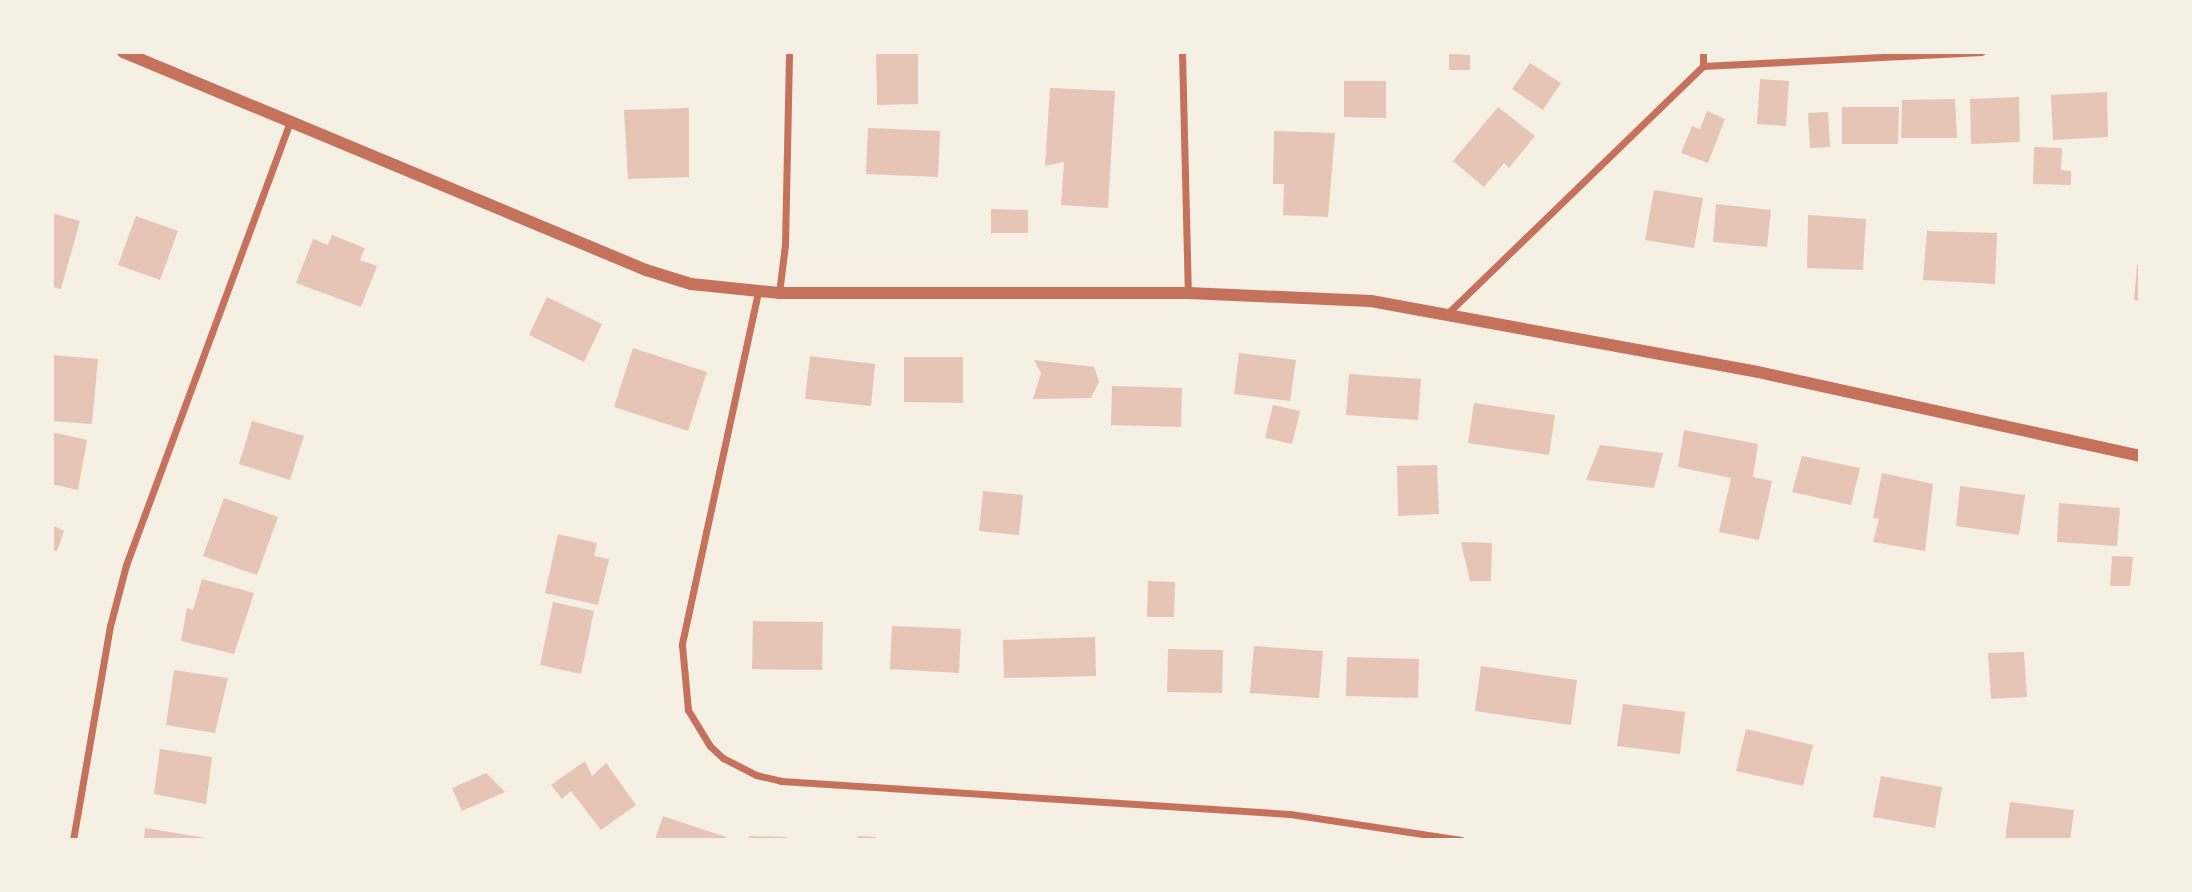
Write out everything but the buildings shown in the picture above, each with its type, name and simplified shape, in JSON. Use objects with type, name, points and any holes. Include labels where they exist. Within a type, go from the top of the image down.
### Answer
[{"type":"street","points":[[123,52],[291,119],[646,270],[691,284],[779,293],[1188,293],[1371,301],[1449,312],[1758,372],[2140,456]]},
{"type":"street","points":[[779,293],[785,245],[789,52]]},
{"type":"street","points":[[1182,52],[1188,293]]},
{"type":"street","points":[[1703,52],[1703,66]]},
{"type":"street","points":[[1449,312],[1703,66],[1982,52]]},
{"type":"street","points":[[73,839],[110,626],[126,565],[291,119]]},
{"type":"street","points":[[758,292],[682,645],[688,710],[709,746],[723,758],[756,775],[781,781],[1290,814],[1461,839]]}]
